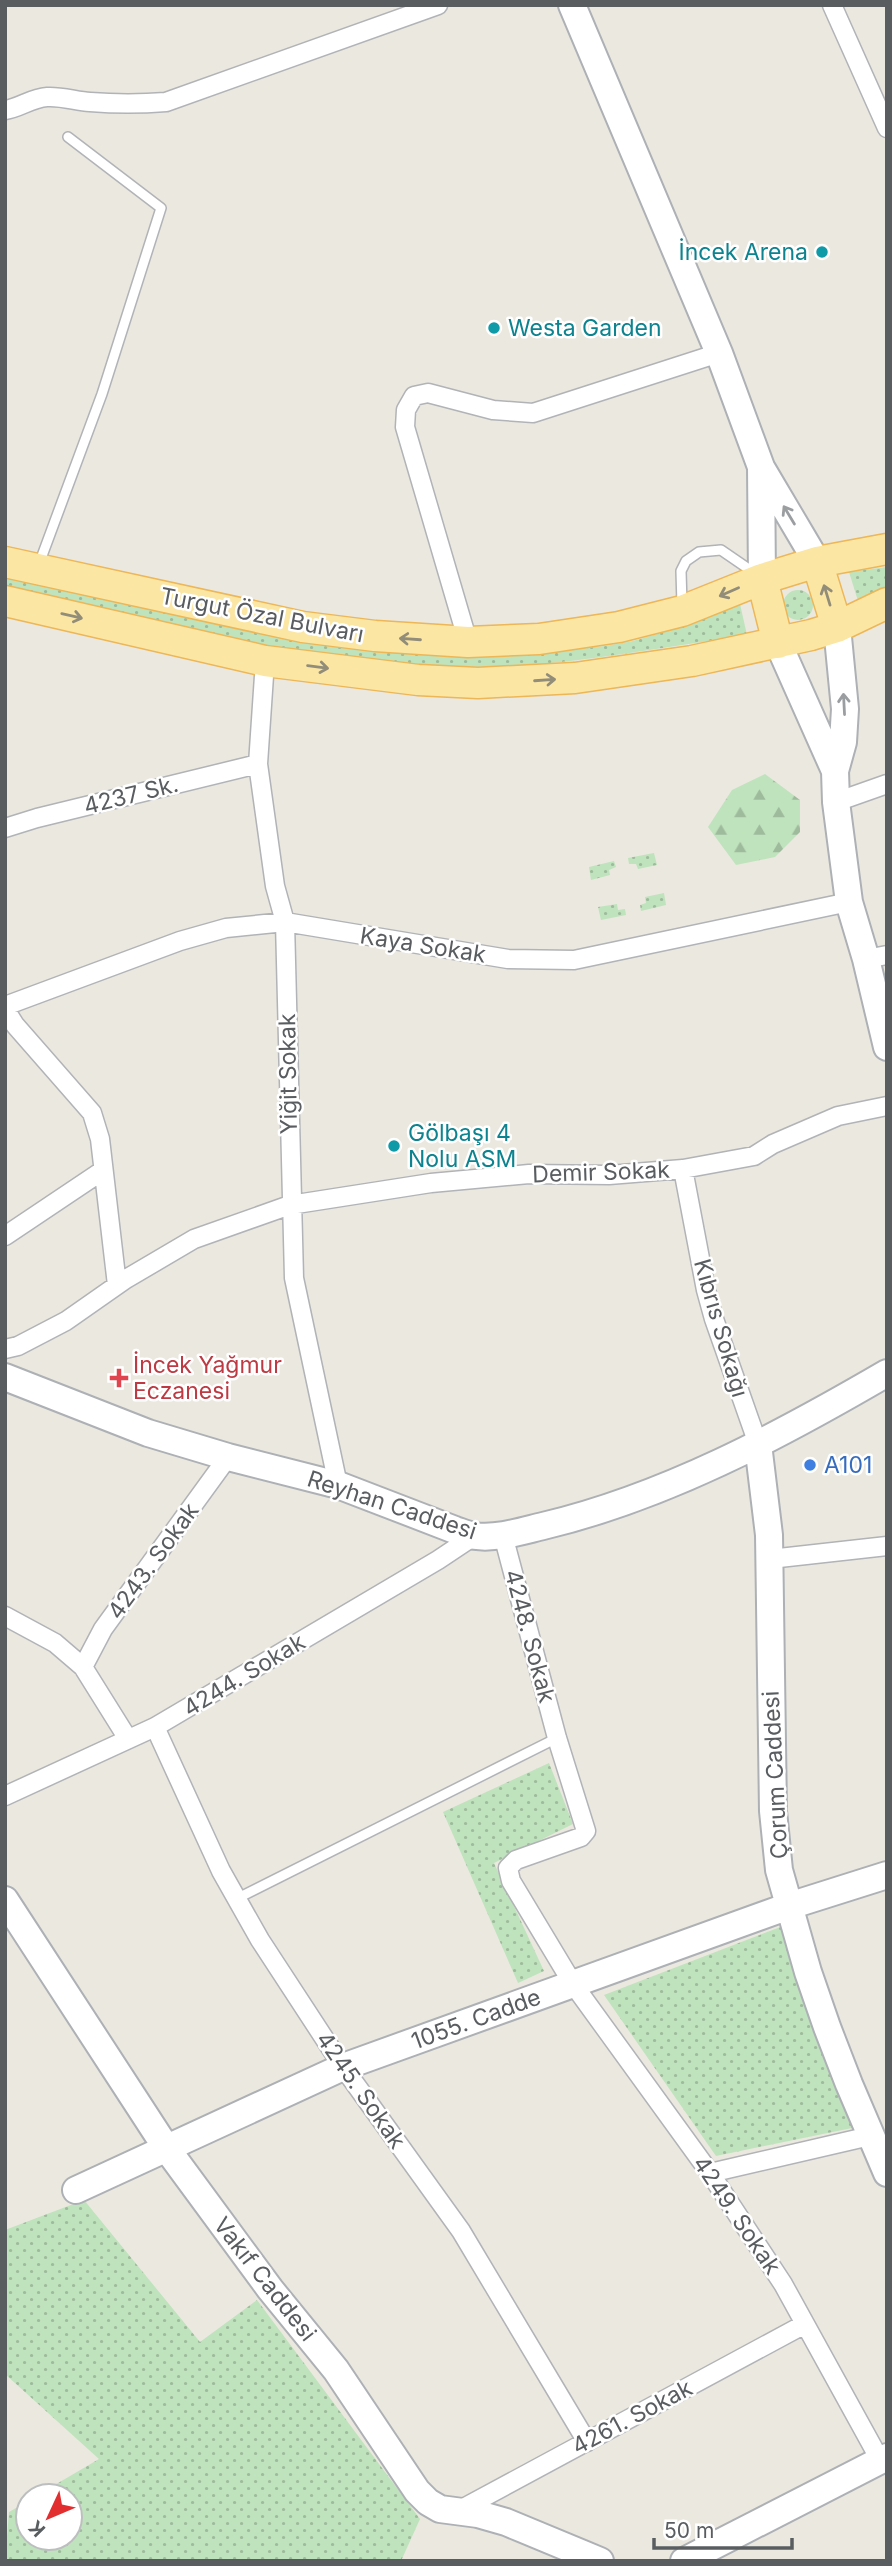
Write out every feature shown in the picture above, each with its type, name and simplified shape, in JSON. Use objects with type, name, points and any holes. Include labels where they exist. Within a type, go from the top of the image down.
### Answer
[{"type":"main road","name":"Turgut Özal Bulvarı","points":[[5,562],[303,627],[375,636],[468,642],[578,635],[682,611],[762,579],[817,562],[887,549]]},
{"type":"main road","points":[[817,562],[836,627]]},
{"type":"main road","points":[[762,579],[778,643]]},
{"type":"main road","name":"Turgut Özal Bulvarı","points":[[5,601],[265,661],[418,680],[501,682],[620,672],[692,661],[778,643],[836,627],[887,603]]},
{"type":"street","points":[[5,110],[15,109],[30,100],[48,97],[90,102],[166,102],[409,10],[438,5]]},
{"type":"street","points":[[572,5],[719,354],[761,467],[817,562]]},
{"type":"street","points":[[832,5],[887,128]]},
{"type":"street","points":[[468,642],[405,427],[406,410],[414,396],[428,393],[493,410],[533,413],[719,354]]},
{"type":"street","points":[[761,467],[762,579]]},
{"type":"street","points":[[836,627],[845,709],[843,742],[835,771],[836,802],[849,902],[876,957],[885,1032]]},
{"type":"street","points":[[778,643],[835,771]]},
{"type":"street","name":"Yiğit Sokak","points":[[265,661],[258,764],[275,886],[285,922],[290,1205],[294,1278],[338,1485]]},
{"type":"street","name":"4237 Sk.","points":[[5,828],[258,764]]},
{"type":"street","points":[[836,802],[887,784]]},
{"type":"street","name":"Kaya Sokak","points":[[5,1007],[180,941],[226,928],[285,922],[508,959],[574,960],[849,902]]},
{"type":"street","points":[[5,1007],[15,1025],[92,1113],[100,1139],[117,1285]]},
{"type":"street","name":"Demir Sokak","points":[[5,1349],[18,1346],[66,1321],[117,1285],[194,1239],[290,1205],[431,1183],[529,1174],[609,1175],[683,1169],[754,1156],[773,1144],[838,1116],[887,1105]]},
{"type":"street","name":"Kıbrıs Sokağı","points":[[683,1169],[711,1310],[758,1444]]},
{"type":"street","points":[[5,1236],[102,1171]]},
{"type":"street","name":"Reyhan Caddesi","points":[[5,1377],[120,1423],[228,1457],[338,1485],[474,1536],[503,1535],[594,1511],[727,1459],[886,1375]]},
{"type":"street","name":"Çorum Caddesi","points":[[758,1444],[767,1501],[770,1559],[775,1842],[789,1906],[827,2027],[887,2173]]},
{"type":"street","name":"4243. Sokak","points":[[83,1667],[103,1629],[228,1457]]},
{"type":"street","name":"4248. Sokak","points":[[503,1535],[557,1738],[586,1831],[582,1837],[516,1860],[508,1868],[511,1881],[573,1984]]},
{"type":"street","name":"4244. Sokak","points":[[5,1796],[155,1727],[474,1536]]},
{"type":"street","points":[[770,1559],[887,1546]]},
{"type":"street","points":[[5,1616],[55,1643],[83,1667],[128,1739]]},
{"type":"street","name":"4245. Sokak","points":[[155,1727],[203,1833],[260,1940],[343,2067],[461,2231],[587,2442]]},
{"type":"street","name":"1055. Cadde","points":[[76,2190],[343,2067],[789,1906],[887,1875]]},
{"type":"street","name":"Vakıf Caddesi","points":[[5,1900],[167,2149],[270,2289],[336,2370],[417,2491],[440,2509],[506,2522],[599,2561]]},
{"type":"street","name":"4249. Sokak","points":[[573,1984],[710,2173],[783,2284],[883,2459]]},
{"type":"street","points":[[710,2173],[870,2136]]},
{"type":"street","name":"4261. Sokak","points":[[458,2511],[805,2323]]},
{"type":"street","points":[[684,2561],[883,2459]]},
{"type":"lane","points":[[37,569],[102,394],[161,208],[68,137]]},
{"type":"lane","points":[[682,611],[681,571],[686,561],[699,552],[721,551],[762,579]]},
{"type":"lane","points":[[236,1899],[557,1738]]},
{"type":"green space","points":[[887,567],[887,588],[858,601],[849,572]]},
{"type":"green space","points":[[5,575],[274,636],[329,646],[414,654],[536,653],[605,646],[692,624],[740,604],[747,635],[531,665],[458,668],[401,666],[287,651],[173,628],[5,589]]},
{"type":"green space","points":[[798,590],[808,595],[813,605],[808,615],[798,620],[788,615],[783,605],[788,595]]},
{"type":"green space","points":[[765,774],[800,800],[800,832],[775,857],[736,865],[708,827],[732,790]]},
{"type":"green space","points":[[654,853],[657,865],[638,869],[636,864],[629,864],[628,858]]},
{"type":"green space","points":[[614,861],[616,867],[609,870],[610,875],[591,880],[589,867]]},
{"type":"green space","points":[[664,893],[666,905],[641,911],[640,905],[646,903],[645,897]]},
{"type":"green space","points":[[617,904],[618,910],[625,909],[626,915],[601,920],[598,907]]},
{"type":"green space","points":[[549,1763],[573,1824],[494,1863],[544,1971],[518,1983],[443,1812]]},
{"type":"green space","points":[[783,1926],[852,2128],[716,2156],[604,1995]]},
{"type":"green space","points":[[84,2200],[200,2342],[257,2300],[420,2519],[401,2561],[5,2561],[9,2512],[14,2509],[14,2552],[84,2552],[84,2482],[60,2482],[99,2459],[5,2374],[5,2230]]},
{"type":"place","name":"İncek Arena","points":[[822,252]]},
{"type":"place","name":"Westa Garden","points":[[494,328]]},
{"type":"place","name":"Gölbaşı 4 Nolu ASM","points":[[394,1146]]},
{"type":"place","name":"İncek Yağmur Eczanesi","points":[[119,1378]]},
{"type":"place","name":"A101","points":[[810,1465]]}]
